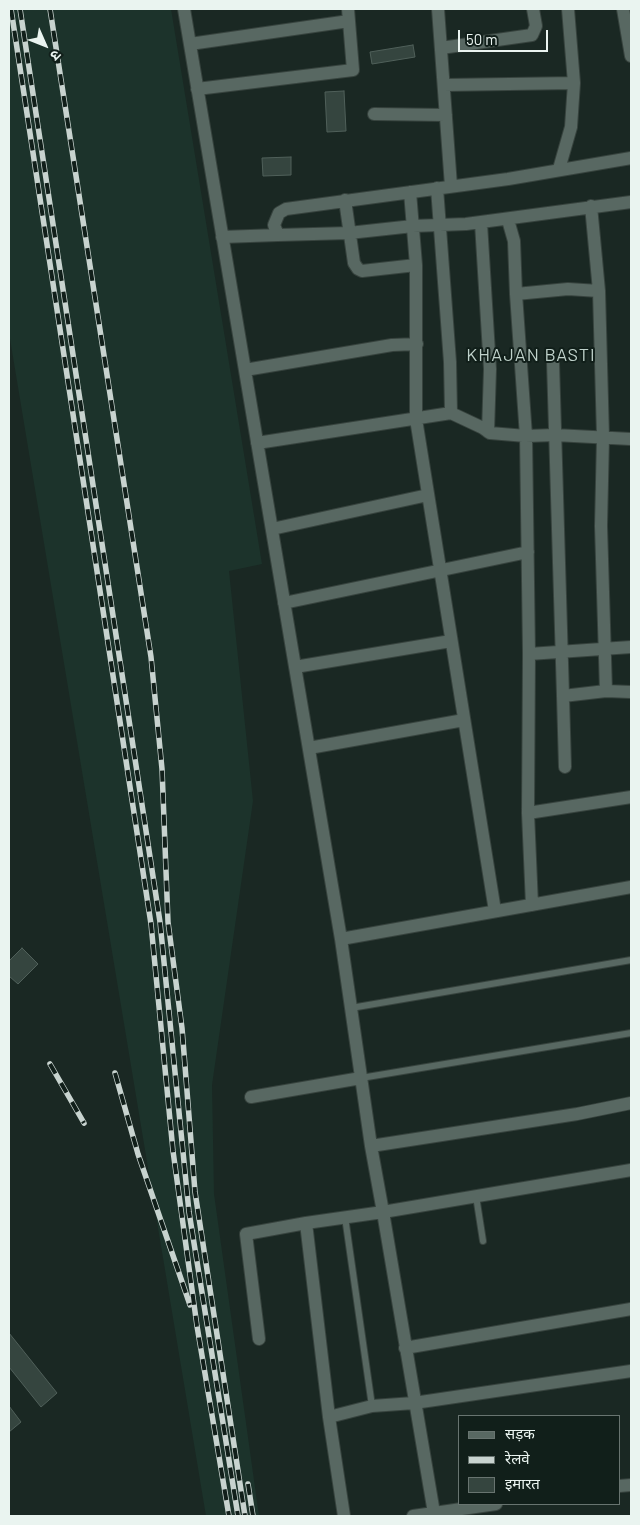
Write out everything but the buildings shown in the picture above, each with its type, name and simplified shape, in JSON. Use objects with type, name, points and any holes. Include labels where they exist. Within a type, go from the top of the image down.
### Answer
[{"type":"street","points":[[184,9],[341,939],[371,1146],[434,1513]]},
{"type":"street","points":[[438,9],[451,186]]},
{"type":"street","points":[[441,48],[532,35],[536,26],[533,9]]},
{"type":"street","points":[[559,169],[571,127],[574,83],[568,9]]},
{"type":"street","points":[[623,9],[631,56]]},
{"type":"street","points":[[190,44],[349,15],[353,70],[197,89]]},
{"type":"street","points":[[444,85],[574,83]]},
{"type":"street","points":[[374,114],[446,116]]},
{"type":"street","points":[[278,234],[274,225],[279,213],[286,209],[508,179],[631,158]]},
{"type":"street","points":[[437,188],[450,362],[450,413]]},
{"type":"street","points":[[410,192],[416,264],[416,419],[495,912]]},
{"type":"street","points":[[345,200],[354,263],[358,269],[362,271],[416,264]]},
{"type":"street","points":[[222,237],[349,233],[413,226],[482,223],[591,206],[631,202]]},
{"type":"street","points":[[591,206],[599,291],[603,437],[601,526],[606,691]]},
{"type":"street","points":[[508,220],[514,241],[526,436],[529,654],[528,813],[532,905]]},
{"type":"street","points":[[482,223],[490,369],[488,432]]},
{"type":"street","points":[[516,294],[568,290],[599,291]]},
{"type":"street","points":[[245,370],[392,346],[417,344]]},
{"type":"street","points":[[553,362],[565,767]]},
{"type":"street","points":[[257,443],[450,413],[488,432],[526,436],[555,435],[631,439]]},
{"type":"street","points":[[272,529],[428,495]]},
{"type":"street","points":[[284,603],[528,552]]},
{"type":"street","points":[[295,667],[452,641]]},
{"type":"street","points":[[529,654],[631,647]]},
{"type":"street","points":[[563,696],[606,691],[631,692]]},
{"type":"street","points":[[309,748],[464,720]]},
{"type":"street","points":[[528,813],[631,797]]},
{"type":"street","points":[[341,939],[631,887]]},
{"type":"street","points":[[251,1097],[362,1078]]},
{"type":"street","points":[[371,1146],[577,1114],[631,1103]]},
{"type":"street","points":[[259,1339],[246,1234],[631,1170]]},
{"type":"street","points":[[306,1223],[328,1417],[344,1516]]},
{"type":"street","points":[[405,1348],[631,1309]]},
{"type":"street","points":[[328,1417],[372,1406],[414,1402],[631,1371]]},
{"type":"street","points":[[413,1516],[467,1512],[492,1505]]},
{"type":"lane","points":[[351,1008],[631,960]]},
{"type":"lane","points":[[362,1078],[631,1033]]},
{"type":"lane","points":[[476,1196],[483,1241]]},
{"type":"lane","points":[[345,1218],[372,1406]]},
{"type":"shaded area","points":[[9,9],[171,9],[262,564],[229,571],[253,801],[212,1085],[214,1194],[259,1516],[206,1516],[9,333]]},
{"type":"railway","points":[[11,9],[151,924],[173,1151],[197,1326],[229,1516]]},
{"type":"railway","points":[[20,9],[160,922],[189,1212],[238,1516]]},
{"type":"railway","points":[[50,9],[151,657],[162,769],[168,922],[182,1028],[195,1192],[245,1516]]},
{"type":"railway","points":[[50,1064],[84,1123]]},
{"type":"railway","points":[[115,1073],[138,1154],[190,1305]]},
{"type":"railway","points":[[248,1484],[253,1516]]},
{"type":"district","name":"KHAJAN BASTI","points":[[531,355]]}]
